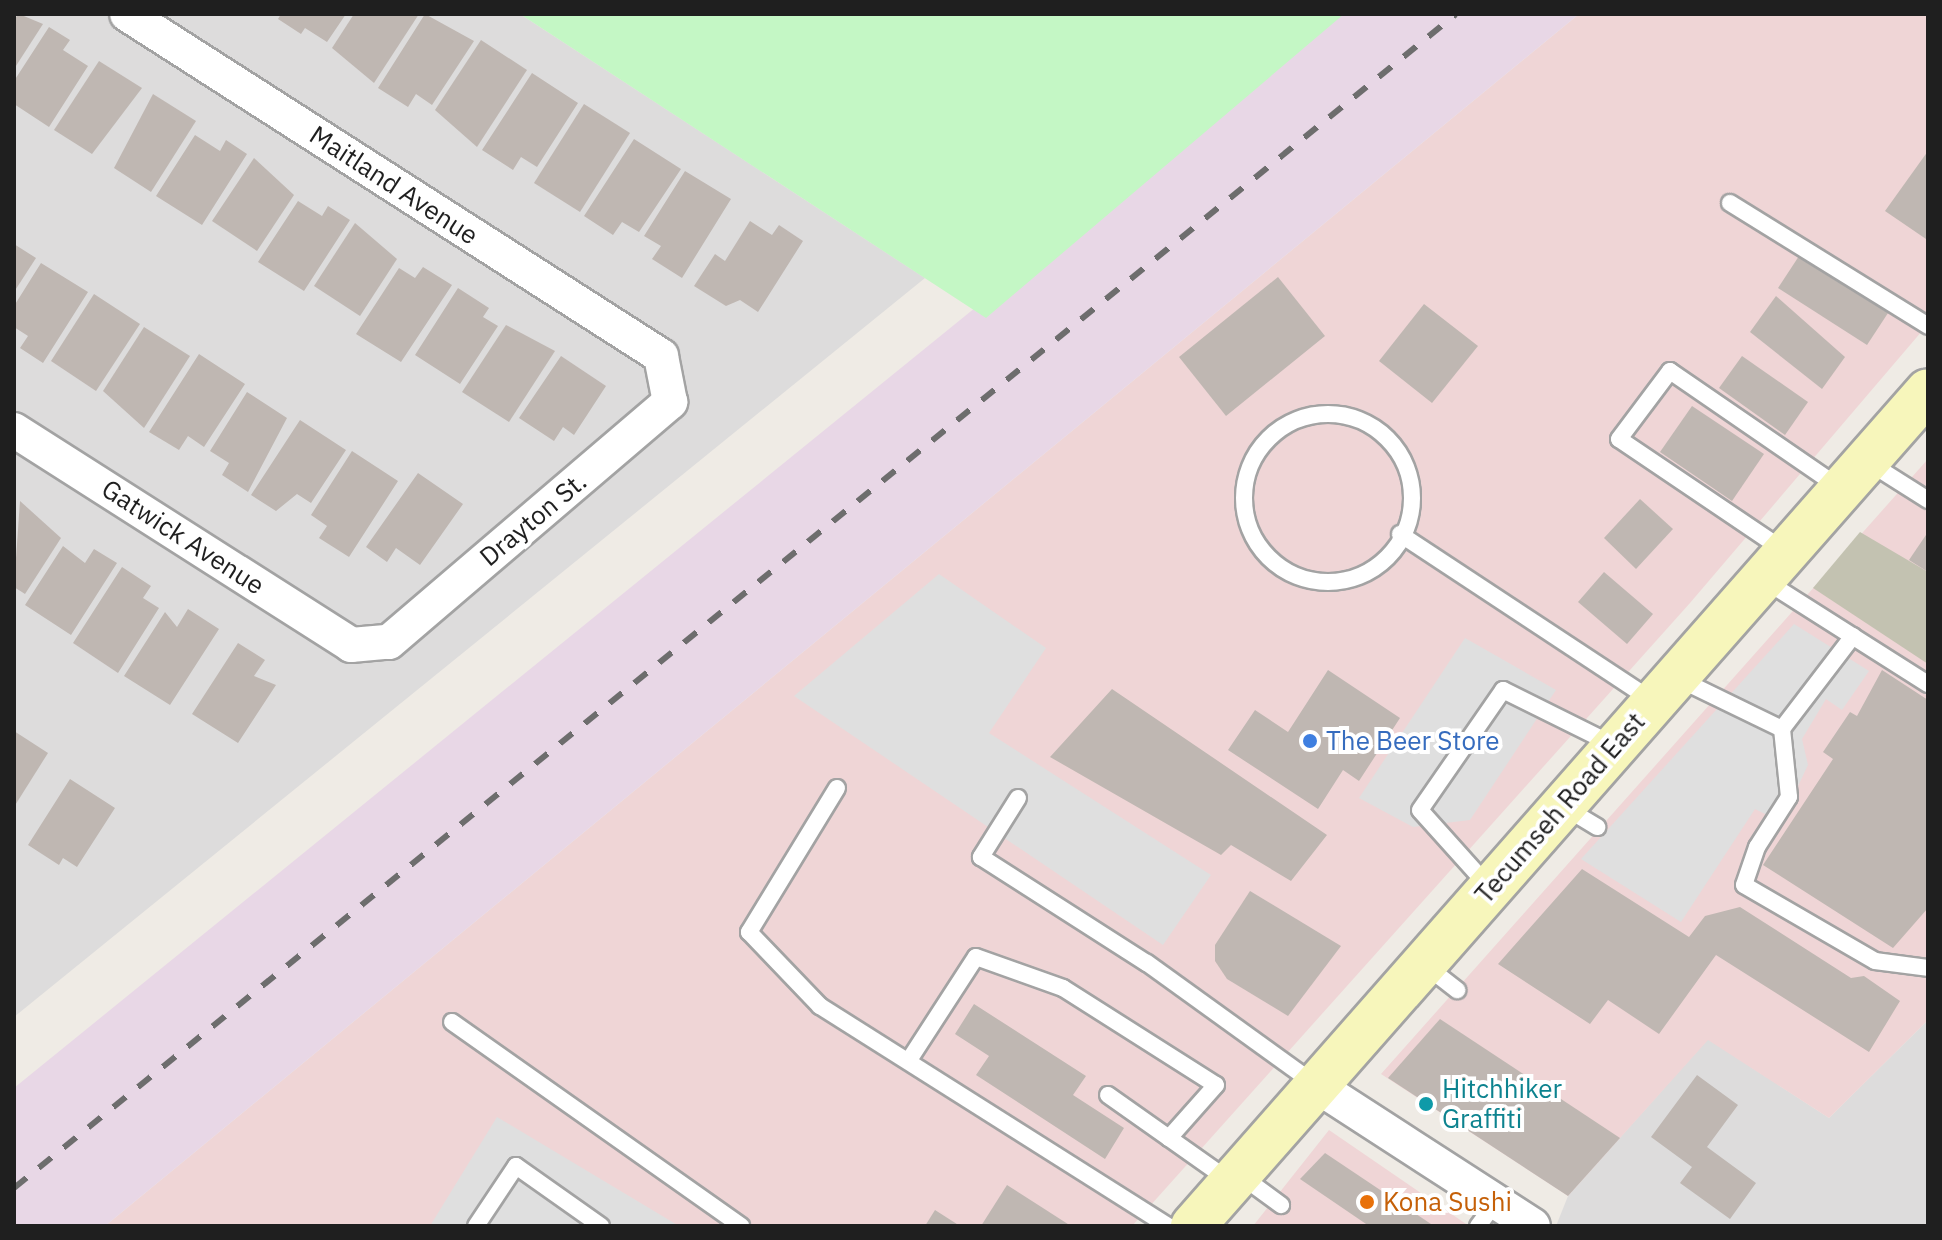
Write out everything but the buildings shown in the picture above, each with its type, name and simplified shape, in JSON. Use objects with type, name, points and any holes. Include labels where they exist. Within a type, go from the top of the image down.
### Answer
[{"type":"main road","name":"Tecumseh Road East","points":[[1193,1226],[1317,1086],[1440,977],[1491,888],[1580,817],[1615,746],[1854,475],[1925,400]]},
{"type":"street","name":"Maitland Avenue","points":[[127,14],[661,356]]},
{"type":"street","name":"Drayton St.","points":[[351,645],[389,642],[670,402],[661,356]]},
{"type":"street","name":"Gatwick Avenue","points":[[14,430],[351,645]]},
{"type":"street","points":[[1317,1086],[1487,1214],[1533,1226]]},
{"type":"lane","points":[[1730,203],[1928,326]]},
{"type":"lane","points":[[1928,500],[1854,475],[1670,371],[1619,439],[1774,566],[1853,636],[1928,684]]},
{"type":"lane","points":[[1342,416],[1363,422],[1382,434],[1408,470],[1411,513],[1400,534],[1389,557],[1367,572],[1344,581],[1294,576],[1272,562],[1246,520],[1249,470],[1262,447],[1299,421],[1342,416]]},
{"type":"lane","points":[[1400,534],[1665,690],[1782,729]]},
{"type":"lane","points":[[1853,636],[1782,729],[1789,797],[1757,847],[1744,885],[1875,961],[1928,968]]},
{"type":"lane","points":[[1491,888],[1420,810],[1503,690],[1615,746]]},
{"type":"lane","points":[[837,788],[749,932],[820,1006],[911,1057],[1168,1226]]},
{"type":"lane","points":[[1018,798],[981,857],[1147,963],[1317,1086]]},
{"type":"lane","points":[[911,1057],[976,957],[1063,988],[1216,1085],[1169,1138]]},
{"type":"lane","points":[[452,1022],[741,1226]]},
{"type":"lane","points":[[1108,1095],[1169,1138],[1281,1205]]},
{"type":"lane","points":[[476,1226],[516,1166],[601,1226]]},
{"type":"shaded area","points":[[14,14],[520,14],[925,278],[14,1017]]},
{"type":"shaded area","points":[[1337,14],[1579,14],[105,1226],[14,1226],[14,1088]]},
{"type":"shaded area","points":[[1579,14],[1928,14],[1928,324],[1690,603],[1132,1226],[105,1226]]},
{"type":"shaded area","points":[[1928,459],[1928,1020],[1829,1118],[1708,1040],[1568,1196],[1381,1074]]},
{"type":"shaded area","points":[[1860,532],[1928,572],[1928,664],[1813,588]]},
{"type":"shaded area","points":[[939,574],[1046,648],[989,733],[1211,875],[1163,945],[794,696]]},
{"type":"shaded area","points":[[1794,624],[1869,671],[1842,710],[1826,699],[1802,739],[1808,765],[1781,822],[1755,809],[1681,922],[1581,859]]},
{"type":"shaded area","points":[[1465,638],[1556,690],[1470,820],[1413,827],[1359,798]]},
{"type":"shaded area","points":[[1928,1020],[1928,1226],[1556,1226],[1568,1196],[1708,1039],[1829,1118]]},
{"type":"shaded area","points":[[497,1117],[679,1226],[430,1226]]},
{"type":"shaded area","points":[[1329,1130],[1469,1226],[1253,1226]]},
{"type":"green space","points":[[520,14],[1344,14],[986,318]]},
{"type":"railway","points":[[14,1188],[1456,14]]},
{"type":"place","name":"The Beer Store","points":[[1310,741]]},
{"type":"place","name":"Hitchhiker Graffiti","points":[[1426,1104]]},
{"type":"place","name":"Kona Sushi","points":[[1367,1202]]}]
